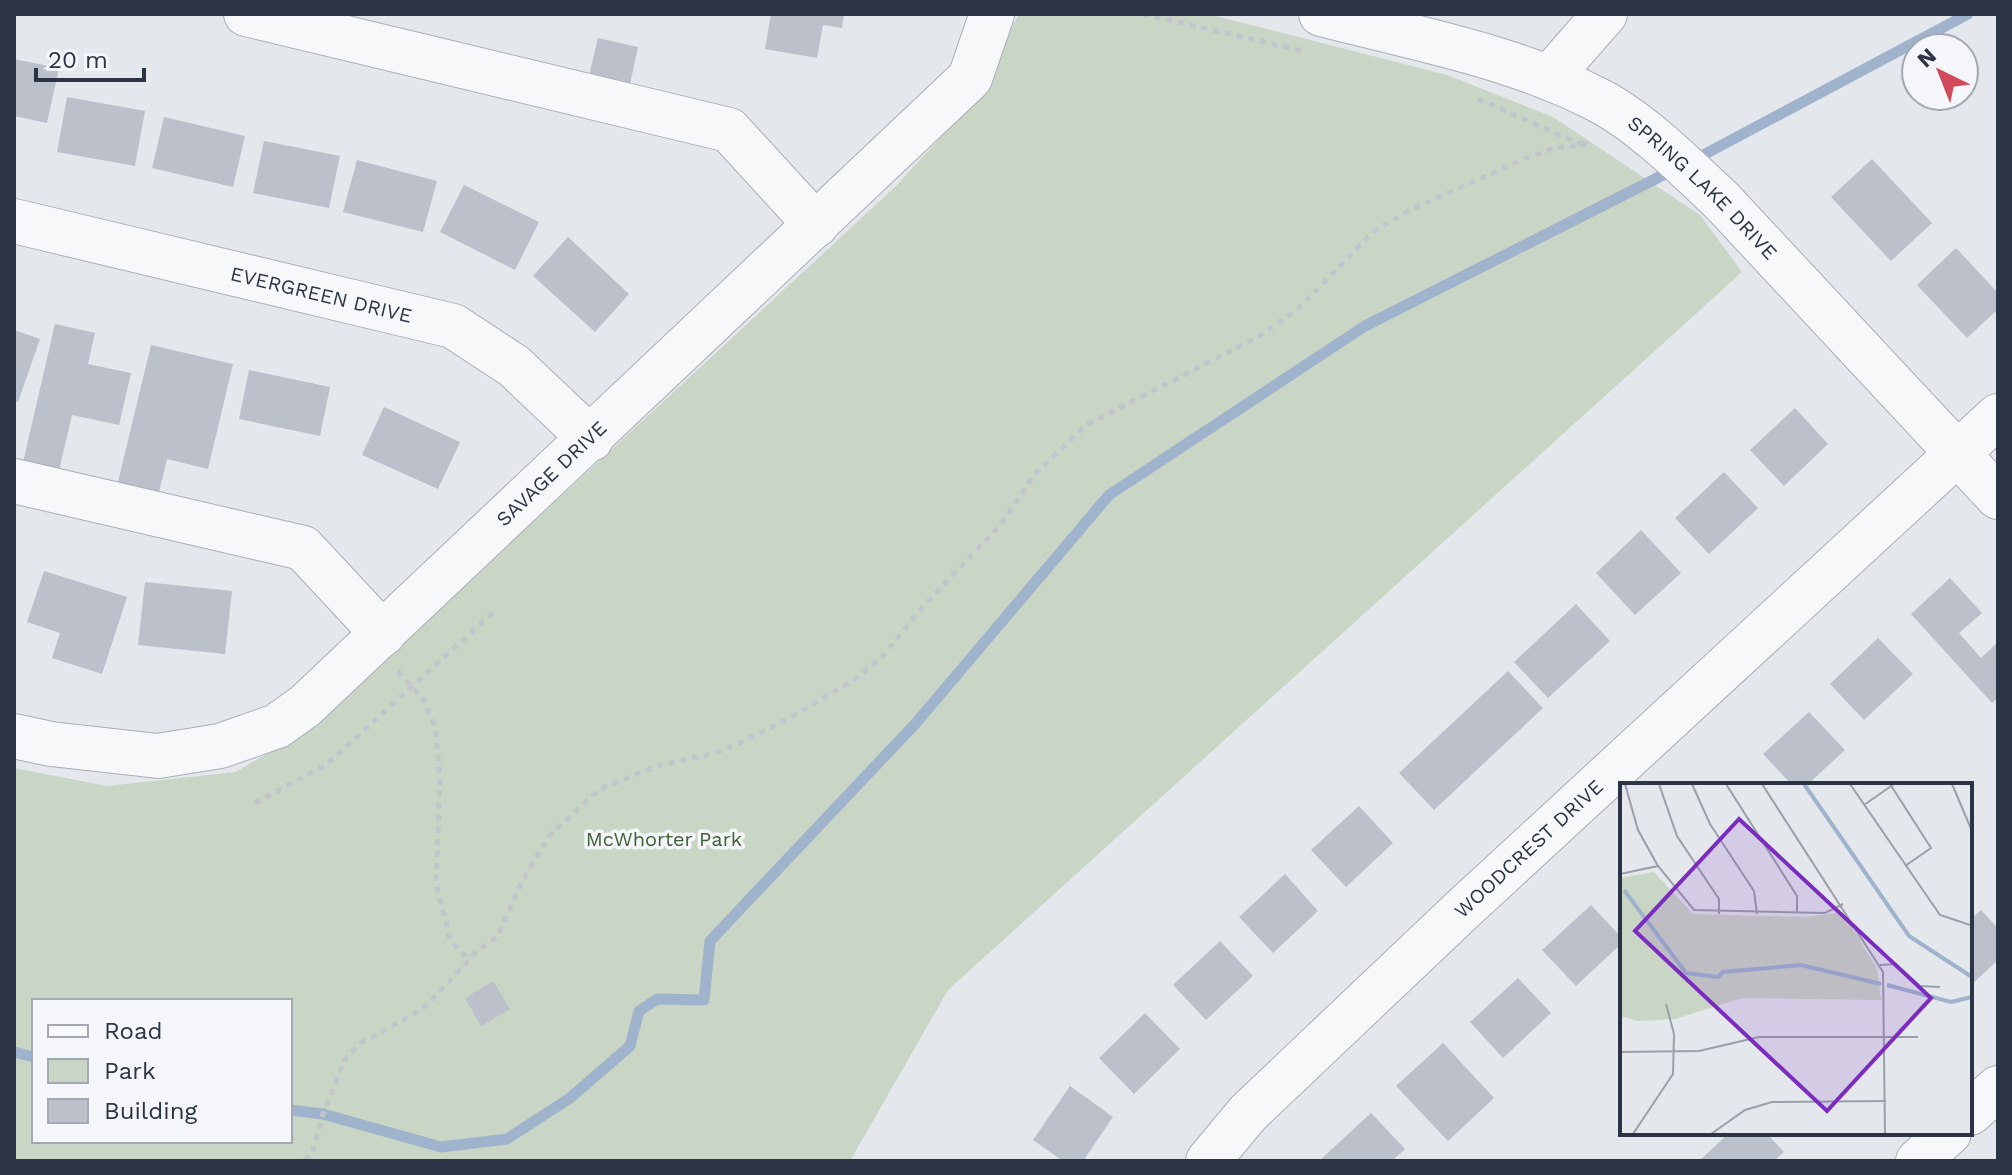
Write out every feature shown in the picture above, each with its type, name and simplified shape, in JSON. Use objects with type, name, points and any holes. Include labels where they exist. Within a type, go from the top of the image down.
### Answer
[{"type":"street","points":[[246,14],[729,130],[816,225]]},
{"type":"street","name":"SAVAGE DRIVE","points":[[14,736],[51,744],[158,756],[220,746],[277,726],[305,706],[970,78],[992,14]]},
{"type":"street","points":[[1549,78],[1605,14]]},
{"type":"street","name":"SPRING LAKE DRIVE","points":[[1319,34],[1498,60],[1549,78],[1618,113],[1681,163],[1723,202],[1998,497]]},
{"type":"street","name":"EVERGREEN DRIVE","points":[[14,221],[453,326],[514,366],[591,439]]},
{"type":"street","name":"WOODCREST DRIVE","points":[[1208,1161],[1248,1113],[1462,910],[1998,416]]},
{"type":"street","points":[[14,481],[303,548],[378,638]]},
{"type":"street","points":[[1972,1111],[1998,1088]]},
{"type":"street","points":[[1918,1161],[1947,1135]]},
{"type":"path","points":[[1143,14],[1319,34]]},
{"type":"path","points":[[1474,97],[1584,145]]},
{"type":"path","points":[[305,1161],[312,1153],[323,1114],[345,1059],[362,1042],[429,1003],[469,960],[497,937],[522,881],[550,835],[600,789],[660,765],[712,754],[738,744],[855,679],[882,657],[920,610],[1002,523],[1034,475],[1086,425],[1258,337],[1299,308],[1373,232],[1408,211],[1524,159],[1555,148],[1584,145],[1618,113]]},
{"type":"path","points":[[255,803],[327,764],[497,609]]},
{"type":"path","points":[[378,638],[423,699],[435,726],[440,778],[436,883],[450,940],[469,960]]},
{"type":"green space","name":"McWhorter Park","points":[[1019,14],[1208,14],[1447,75],[1553,117],[1700,215],[1742,272],[948,990],[850,1161],[14,1161],[14,768],[107,786],[236,772],[314,725],[896,186],[975,100]]},
{"type":"building","points":[[771,14],[844,14],[842,28],[823,25],[817,58],[765,49]]},
{"type":"building","points":[[598,38],[638,47],[629,89],[588,80]]},
{"type":"building","points":[[14,59],[59,68],[47,123],[14,116]]},
{"type":"building","points":[[67,97],[145,111],[135,166],[57,152]]},
{"type":"building","points":[[164,117],[245,136],[233,187],[152,168]]},
{"type":"building","points":[[264,141],[340,156],[329,208],[253,193]]},
{"type":"building","points":[[1872,159],[1932,223],[1891,261],[1831,197]]},
{"type":"building","points":[[357,160],[437,181],[423,232],[343,212]]},
{"type":"building","points":[[464,185],[539,222],[515,270],[440,232]]},
{"type":"building","points":[[568,237],[629,294],[595,332],[533,276]]},
{"type":"building","points":[[1956,248],[1998,293],[1998,309],[1967,338],[1917,285]]},
{"type":"building","points":[[55,324],[95,333],[88,364],[131,373],[119,425],[72,415],[57,479],[21,471]]},
{"type":"building","points":[[14,330],[40,339],[18,402],[14,400]]},
{"type":"building","points":[[151,345],[233,364],[208,469],[167,459],[158,496],[117,486]]},
{"type":"building","points":[[249,370],[330,387],[320,436],[239,419]]},
{"type":"building","points":[[384,407],[460,442],[438,489],[362,455]]},
{"type":"building","points":[[1795,408],[1828,444],[1784,486],[1750,450]]},
{"type":"building","points":[[1724,472],[1758,508],[1709,554],[1675,518]]},
{"type":"building","points":[[1641,530],[1681,573],[1635,615],[1596,573]]},
{"type":"building","points":[[44,571],[127,597],[102,674],[52,658],[60,633],[27,622]]},
{"type":"building","points":[[1950,578],[1982,613],[1959,633],[1981,658],[1998,642],[1998,698],[1992,703],[1911,614]]},
{"type":"building","points":[[145,582],[232,591],[225,654],[138,645]]},
{"type":"building","points":[[1576,604],[1610,641],[1548,698],[1514,662]]},
{"type":"building","points":[[1878,638],[1913,674],[1864,720],[1830,684]]},
{"type":"building","points":[[1508,671],[1543,708],[1434,810],[1399,773]]},
{"type":"building","points":[[1809,712],[1845,750],[1809,783],[1790,783],[1763,754]]},
{"type":"building","points":[[1359,806],[1393,843],[1346,887],[1311,850]]},
{"type":"building","points":[[1285,874],[1318,911],[1273,953],[1239,917]]},
{"type":"building","points":[[1591,905],[1620,936],[1620,945],[1576,986],[1542,950]]},
{"type":"building","points":[[1981,910],[1998,928],[1998,960],[1972,984],[1972,918]]},
{"type":"building","points":[[1220,941],[1253,976],[1206,1020],[1173,985]]},
{"type":"building","points":[[1518,978],[1551,1013],[1503,1058],[1470,1022]]},
{"type":"building","points":[[493,981],[510,1009],[481,1026],[465,998]]},
{"type":"building","points":[[1145,1013],[1180,1049],[1134,1094],[1099,1058]]},
{"type":"building","points":[[1443,1043],[1494,1098],[1448,1141],[1396,1086]]},
{"type":"building","points":[[1070,1086],[1113,1117],[1083,1161],[1063,1161],[1033,1140]]},
{"type":"building","points":[[1371,1113],[1405,1149],[1392,1161],[1319,1161]]},
{"type":"building","points":[[1727,1135],[1768,1135],[1784,1152],[1774,1161],[1699,1161]]},
{"type":"waterway","points":[[1692,161],[1968,14]]},
{"type":"waterway","points":[[292,1110],[323,1114],[441,1147],[507,1139],[570,1098],[630,1046],[639,1011],[657,999],[704,1000],[710,941],[916,723],[1109,495],[1365,326],[1673,170]]},
{"type":"waterway","points":[[14,1052],[32,1056]]}]
